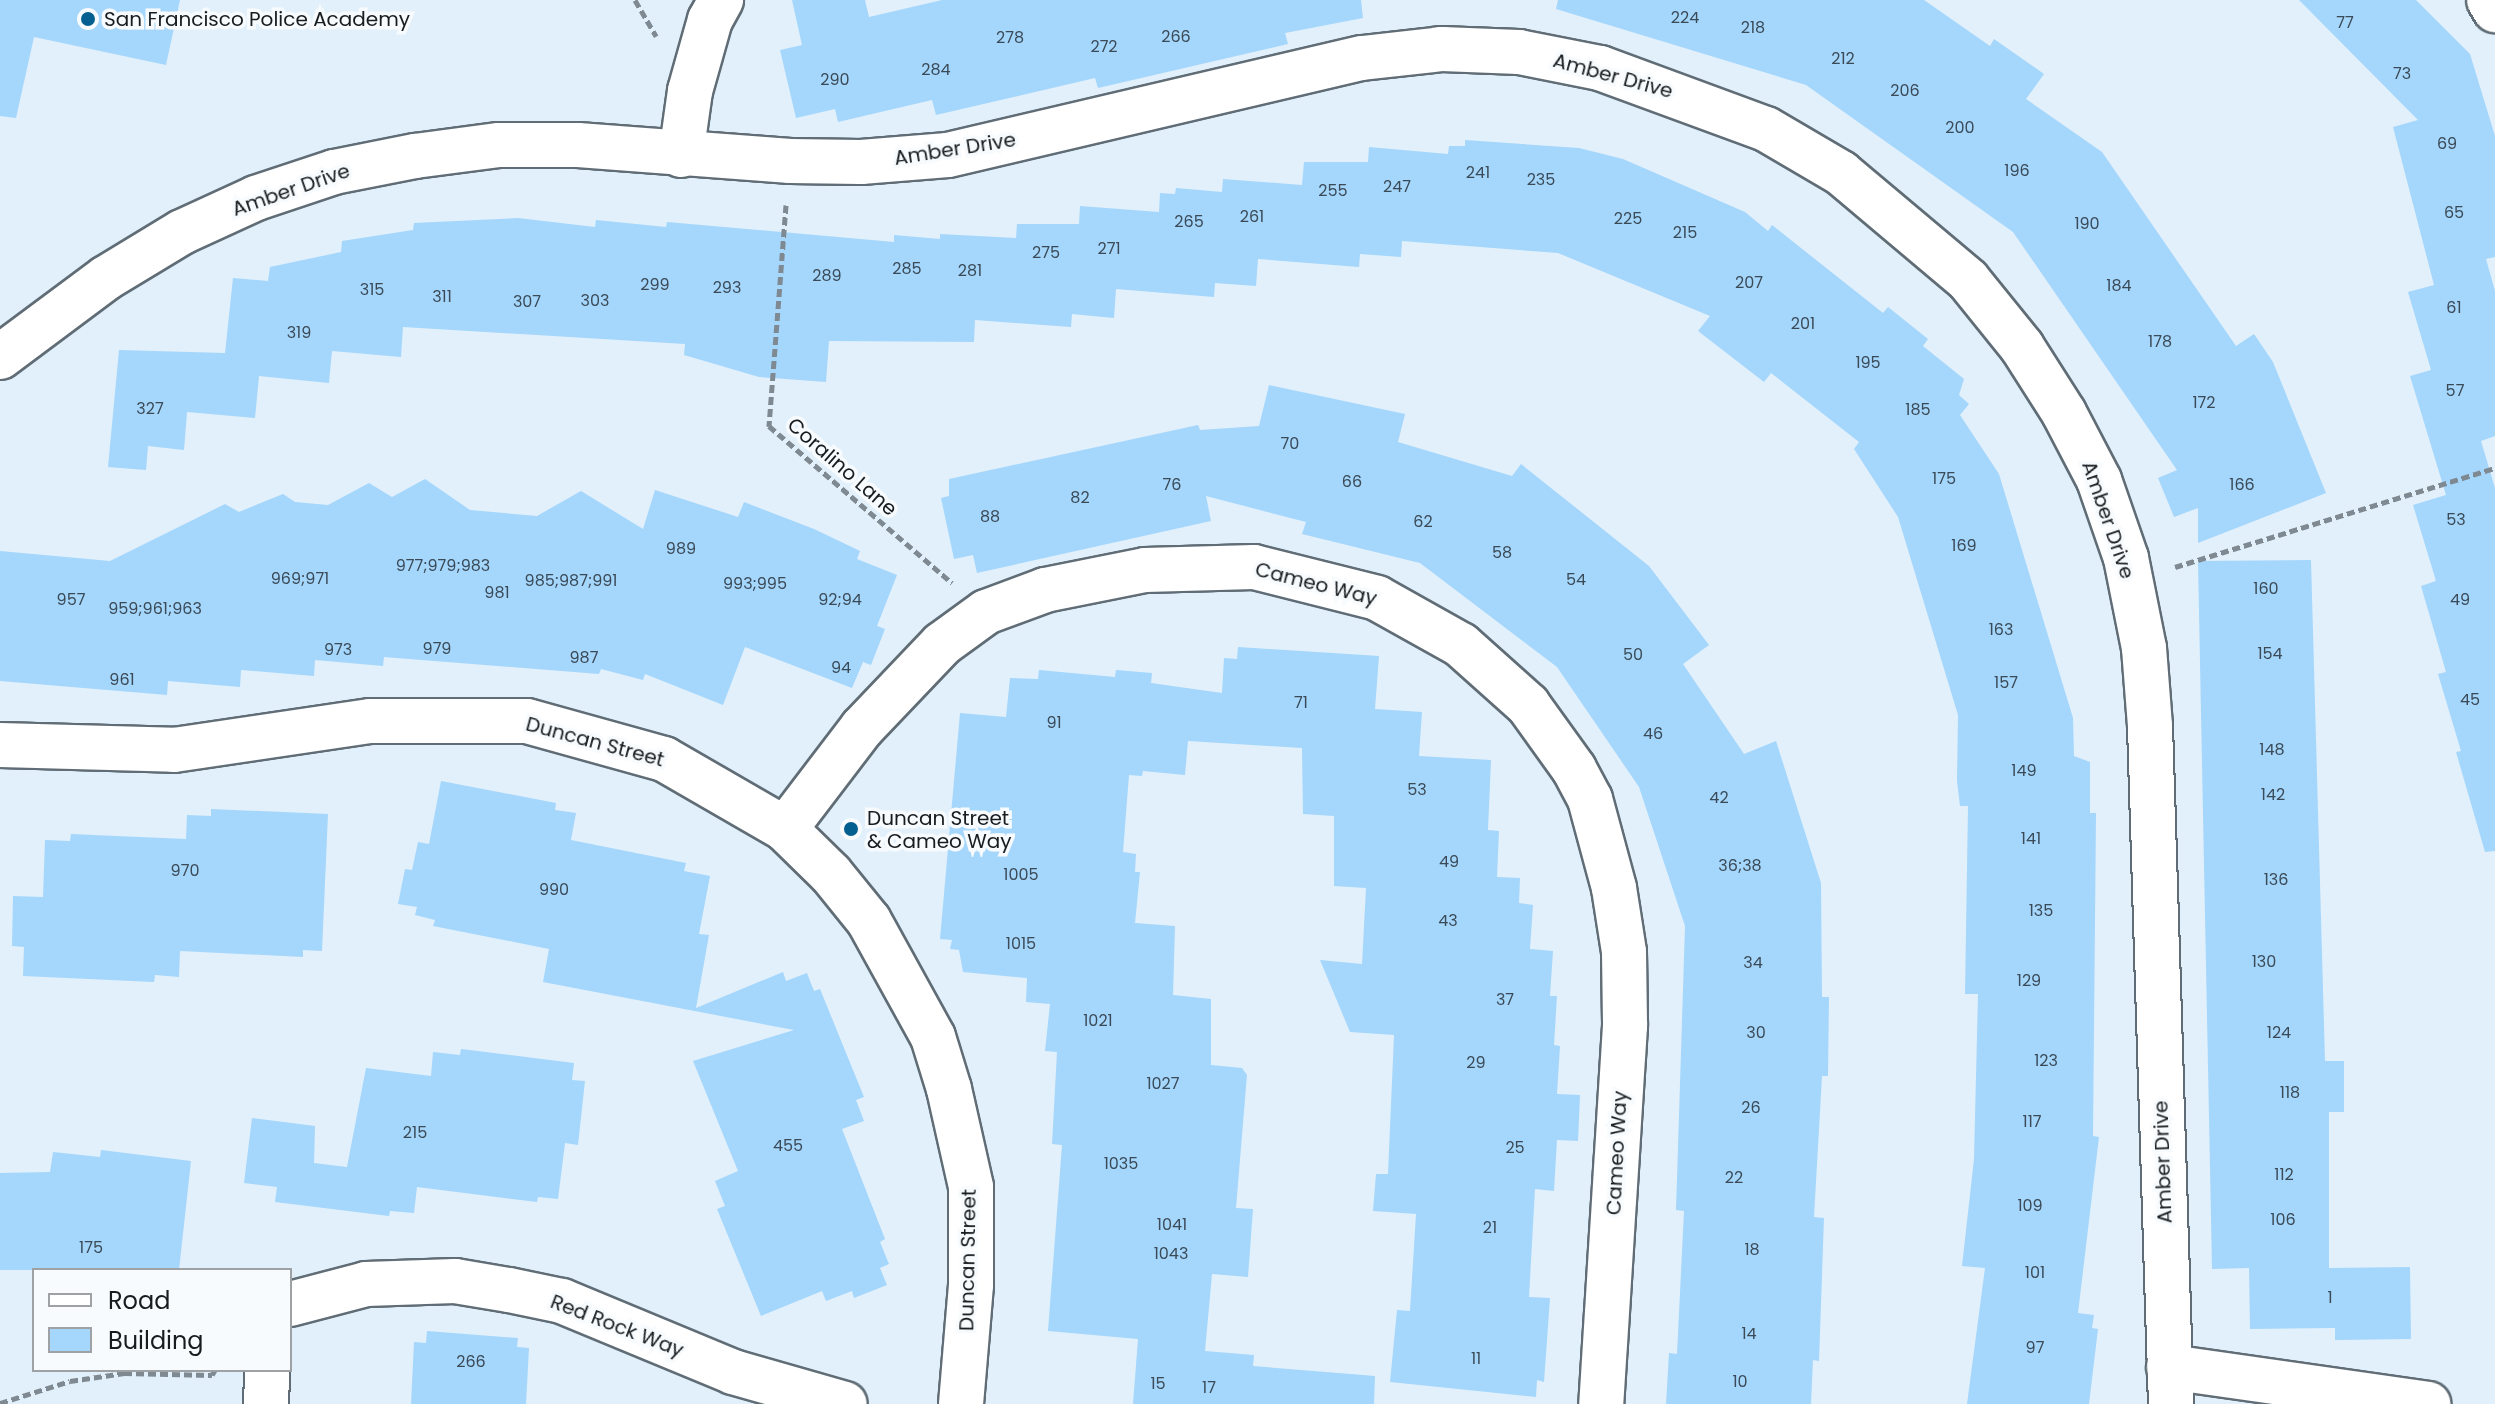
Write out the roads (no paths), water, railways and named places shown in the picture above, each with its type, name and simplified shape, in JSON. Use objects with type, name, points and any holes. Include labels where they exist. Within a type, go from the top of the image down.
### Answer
[{"type":"street","points":[[681,155],[690,91],[710,20],[721,0]]},
{"type":"street","points":[[2489,0],[2495,10]]},
{"type":"street","name":"Amber Drive","points":[[0,357],[106,278],[182,232],[256,198],[334,172],[499,145],[578,145],[790,161],[948,155],[1362,58],[1442,49],[1519,52],[1600,68],[1766,129],[1841,173],[1968,280],[2022,347],[2064,413],[2099,480],[2130,581],[2144,648],[2150,726],[2170,1386]]},
{"type":"street","name":"Cameo Way","points":[[785,829],[911,673],[986,612],[1045,590],[1145,570],[1254,567],[1377,598],[1420,618],[1461,645],[1528,705],[1590,799],[1614,888],[1624,952],[1625,1026],[1601,1404]]},
{"type":"street","name":"Duncan Street","points":[[0,745],[174,750],[370,721],[527,721],[664,759],[785,829],[831,874],[869,921],[933,1037],[949,1089],[971,1187],[971,1285],[961,1404]]},
{"type":"street","name":"Red Rock Way","points":[[292,1303],[366,1284],[455,1281],[509,1290],[562,1301],[733,1372],[845,1404]]},
{"type":"street","points":[[266,1404],[267,1372]]},
{"type":"street","points":[[2170,1386],[2428,1404]]},
{"type":"place","name":"San Francisco Police Academy","points":[[88,19]]},
{"type":"place","name":"Duncan Street & Cameo Way","points":[[851,829]]}]
